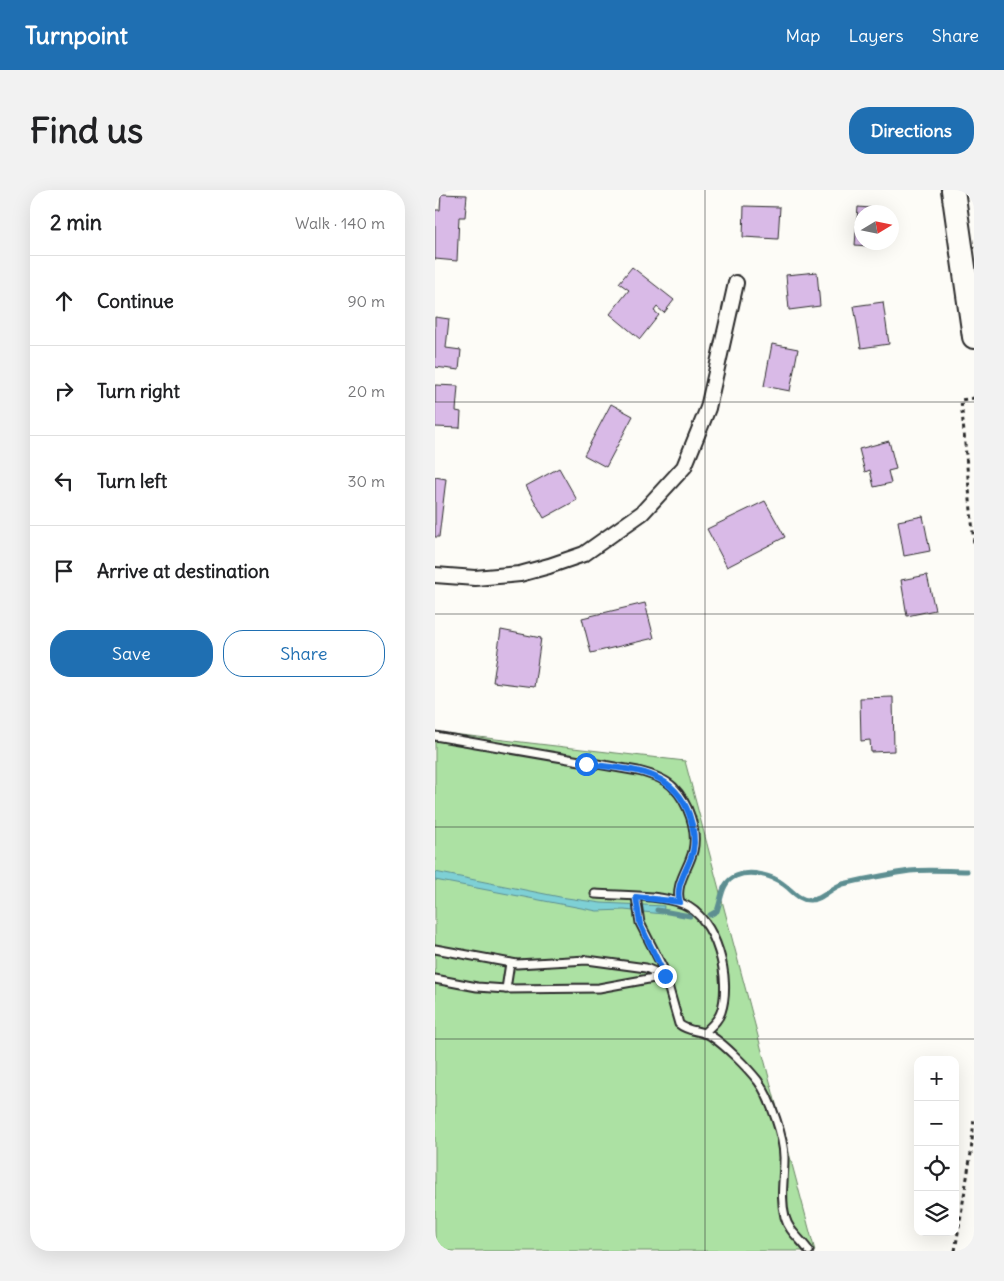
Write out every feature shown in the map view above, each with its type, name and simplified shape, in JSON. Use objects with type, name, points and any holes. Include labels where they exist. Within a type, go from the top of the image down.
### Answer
[{"type":"main road","points":[[953,190],[974,337]]},
{"type":"street","points":[[435,575],[475,578],[520,574],[549,566],[584,554],[642,513],[683,467],[708,408],[736,283]]},
{"type":"lane","points":[[435,736],[638,771],[650,774],[672,786],[688,811],[695,841],[679,891],[680,902]]},
{"type":"lane","points":[[595,894],[680,902],[694,910],[722,958],[724,1000],[721,1013],[704,1033]]},
{"type":"lane","points":[[636,899],[638,918],[665,976],[679,1024],[683,1028],[704,1033],[720,1043],[757,1080],[763,1090],[785,1158],[782,1195],[785,1218],[794,1235],[809,1251]]},
{"type":"lane","points":[[435,949],[526,965],[566,960],[587,960],[647,968],[665,976]]},
{"type":"lane","points":[[506,989],[510,962]]},
{"type":"lane","points":[[435,979],[477,987],[506,989],[599,988],[665,976]]},
{"type":"path","points":[[974,398],[961,400],[974,544]]},
{"type":"path","points":[[955,1251],[974,1118]]},
{"type":"green space","points":[[435,732],[685,761],[815,1251],[435,1251]]},
{"type":"water","points":[[435,872],[560,897],[601,903],[664,906],[663,914],[624,910],[597,911],[435,880]]},
{"type":"building","points":[[441,194],[467,195],[465,217],[459,217],[457,261],[435,259],[435,210],[440,210]]},
{"type":"building","points":[[744,206],[780,207],[778,239],[743,237]]},
{"type":"building","points":[[632,267],[674,300],[664,313],[657,307],[654,311],[659,315],[640,339],[610,314],[629,290],[619,283]]},
{"type":"building","points":[[817,272],[820,306],[789,310],[786,275]]},
{"type":"building","points":[[883,302],[889,344],[861,348],[854,306]]},
{"type":"building","points":[[435,317],[449,319],[446,348],[461,350],[459,370],[435,367]]},
{"type":"building","points":[[772,344],[798,349],[790,391],[764,386]]},
{"type":"building","points":[[435,385],[458,386],[456,411],[461,412],[460,428],[435,427]]},
{"type":"building","points":[[611,404],[633,416],[606,467],[584,455]]},
{"type":"building","points":[[889,441],[896,469],[888,471],[891,483],[874,487],[870,470],[865,472],[859,449]]},
{"type":"building","points":[[559,468],[577,500],[544,518],[526,486]]},
{"type":"building","points":[[435,477],[446,479],[439,537],[435,537]]},
{"type":"building","points":[[765,501],[785,537],[727,567],[707,529]]},
{"type":"building","points":[[923,516],[930,551],[904,556],[898,521]]},
{"type":"building","points":[[927,575],[935,610],[907,616],[901,580]]},
{"type":"building","points":[[645,603],[654,638],[591,653],[582,618]]},
{"type":"building","points":[[501,630],[541,638],[534,687],[493,682]]},
{"type":"building","points":[[893,697],[894,751],[871,752],[870,740],[861,741],[860,698]]},
{"type":"waterway","points":[[710,915],[717,911],[727,882],[742,874],[761,874],[773,878],[805,900],[814,900],[843,884],[885,875],[917,870],[967,871]]},
{"type":"waterway","points":[[657,910],[690,916]]},
{"type":"route","points":[[586,764],[650,774],[672,786],[688,811],[695,841],[679,891],[680,902],[636,897],[640,924],[663,968],[665,976]]}]
